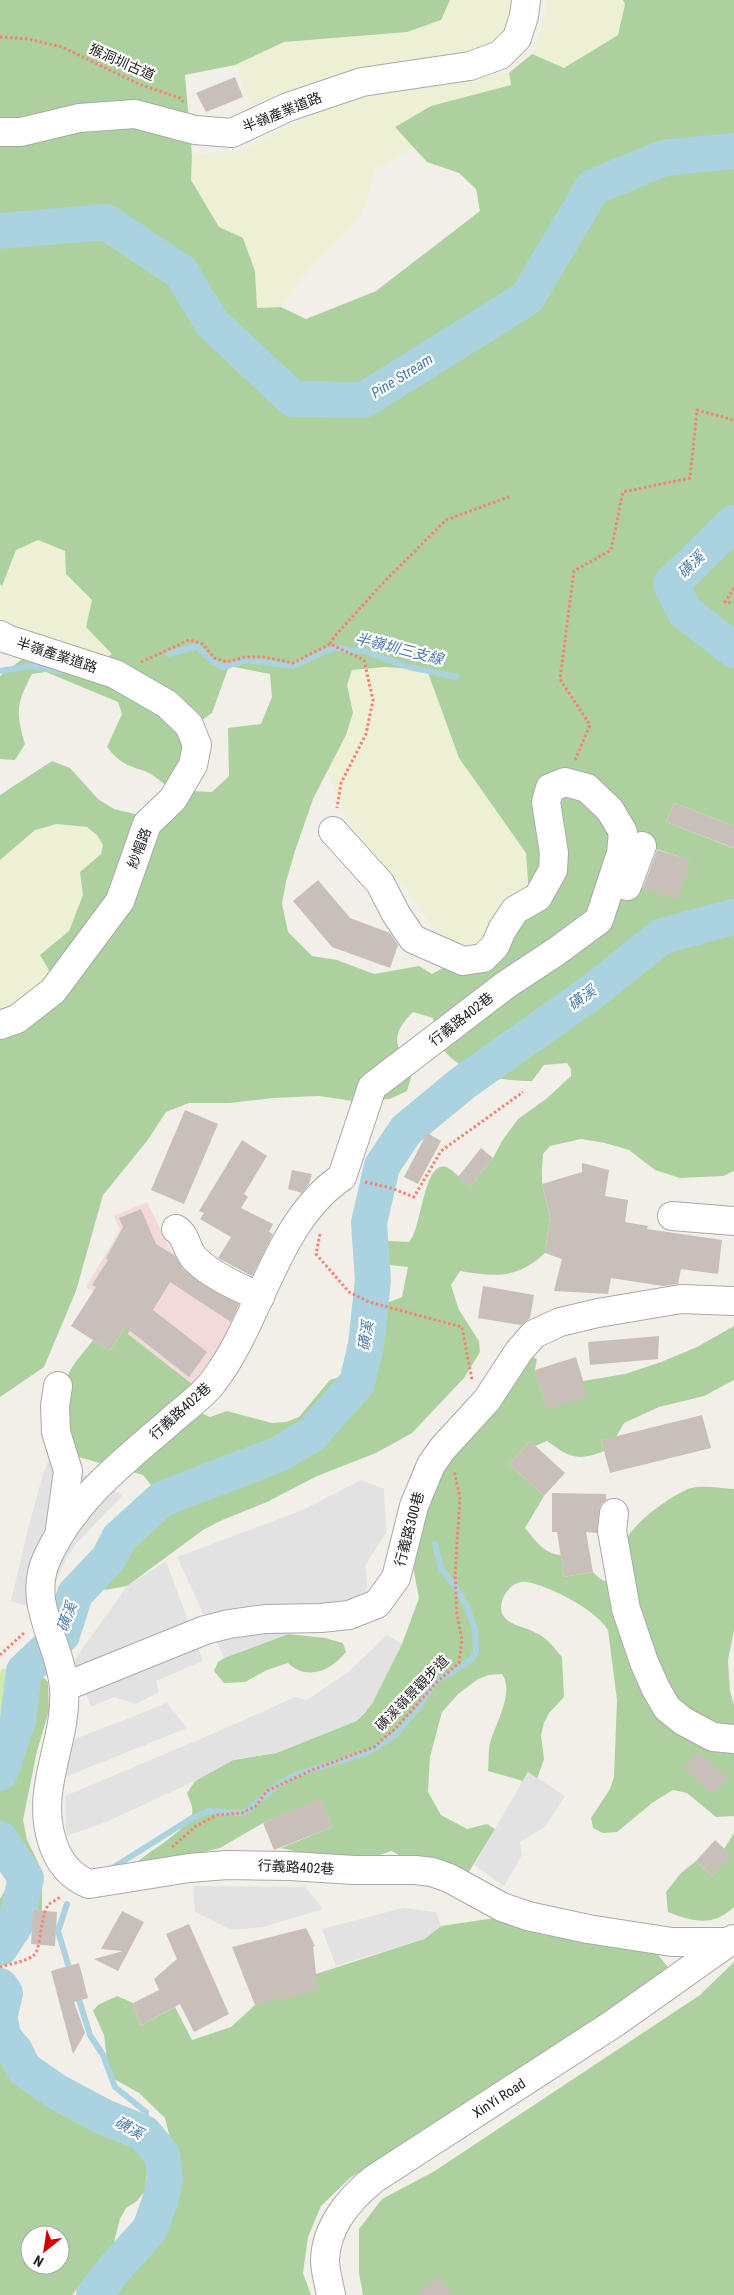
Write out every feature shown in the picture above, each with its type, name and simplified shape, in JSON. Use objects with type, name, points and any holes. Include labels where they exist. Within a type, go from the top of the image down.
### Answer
[{"type":"street","name":"半嶺產業道路","points":[[0,132],[22,132],[79,118],[135,114],[195,130],[232,133],[288,107],[362,82],[470,66],[500,55],[517,38],[524,16],[526,0]]},
{"type":"street","name":"半嶺產業道路","points":[[0,635],[7,639],[115,674]]},
{"type":"street","name":"紗帽路","points":[[0,1025],[17,1019],[53,991],[120,901],[147,824],[173,799],[193,766],[197,745],[189,725],[167,704],[115,674]]},
{"type":"street","points":[[333,831],[380,883],[396,914],[413,939],[462,961],[483,958],[495,946],[502,930],[515,910],[538,897],[553,870],[554,853],[546,802],[550,788],[565,782],[586,788],[610,810],[623,832],[621,852],[599,920]]},
{"type":"street","name":"行義路402巷","points":[[642,846],[623,894],[599,920],[558,951],[507,984],[372,1088],[342,1177],[331,1185],[304,1215],[272,1270],[238,1343],[213,1382],[94,1488],[75,1509],[60,1533],[41,1574],[40,1598],[62,1676],[64,1709],[51,1771],[46,1810],[47,1826],[62,1865],[81,1881],[94,1884],[189,1868],[227,1865],[354,1870],[415,1870],[432,1872],[449,1878],[502,1907],[528,1916],[588,1929],[662,1941],[732,1940]]},
{"type":"street","points":[[672,1216],[734,1221]]},
{"type":"street","points":[[176,1229],[181,1232],[194,1258],[208,1269],[260,1297]]},
{"type":"street","name":"行義路300巷","points":[[62,1676],[229,1624],[265,1619],[339,1616],[363,1611],[376,1604],[396,1578],[418,1493],[428,1472],[443,1448],[477,1411],[527,1341],[547,1327],[598,1313],[681,1300],[734,1301]]},
{"type":"street","points":[[58,1386],[56,1432],[68,1471],[60,1533]]},
{"type":"street","points":[[614,1513],[612,1531],[626,1609],[644,1662],[656,1688],[667,1708],[683,1721],[713,1737],[734,1740]]},
{"type":"street","name":"XinYi Road","points":[[331,2295],[325,2262],[327,2246],[338,2218],[354,2195],[374,2179],[613,2024],[732,1940]]},
{"type":"street","points":[[313,2295],[318,2272],[325,2262]]},
{"type":"path","name":"猴洞圳古道","points":[[0,37],[28,39],[62,47],[139,84],[180,98],[184,104]]},
{"type":"path","points":[[565,782],[590,725],[560,679],[574,571],[611,550],[623,492],[690,478],[697,410],[734,420]]},
{"type":"path","points":[[115,674],[189,640],[203,644],[214,658],[227,662],[244,657],[264,657],[293,663],[330,644],[334,637],[381,586],[446,520],[511,496]]},
{"type":"path","points":[[734,588],[725,602],[734,603]]},
{"type":"path","points":[[330,644],[364,660],[373,700],[366,734],[341,783],[333,831]]},
{"type":"path","points":[[391,1188],[414,1198],[441,1151],[523,1092]]},
{"type":"path","points":[[322,1228],[316,1254],[349,1292],[369,1302],[462,1327],[477,1411]]},
{"type":"path","name":"磺溪嶺景觀步道","points":[[151,1875],[158,1858],[196,1826],[217,1815],[242,1813],[256,1806],[267,1790],[312,1770],[374,1747],[396,1728],[437,1682],[459,1663],[462,1640],[457,1614],[455,1575],[460,1498],[454,1470],[443,1448]]},
{"type":"path","points":[[0,1656],[16,1638]]},
{"type":"path","points":[[0,1968],[34,1955],[40,1946],[41,1922],[48,1905],[58,1899],[72,1874]]},
{"type":"shaded area","points":[[147,1202],[171,1251],[251,1298],[236,1327],[192,1384],[128,1334],[136,1319],[86,1287],[120,1230],[114,1216]]},
{"type":"shaded area","points":[[50,1458],[123,1495],[76,1544],[66,1559],[43,1611],[11,1601],[43,1474]]},
{"type":"shaded area","points":[[361,1480],[384,1489],[386,1533],[365,1566],[369,1604],[224,1658],[177,1557],[303,1510]]},
{"type":"shaded area","points":[[166,1561],[203,1661],[156,1681],[159,1692],[136,1704],[114,1697],[91,1707],[73,1662],[127,1586]]},
{"type":"shaded area","points":[[387,1635],[402,1644],[372,1704],[356,1721],[276,1753],[233,1760],[195,1781],[106,1822],[66,1836],[65,1796],[295,1697],[307,1700],[347,1673]]},
{"type":"shaded area","points":[[167,1703],[187,1728],[55,1781],[70,1741]]},
{"type":"shaded area","points":[[528,1772],[565,1796],[545,1827],[520,1842],[522,1855],[504,1886],[474,1865]]},
{"type":"shaded area","points":[[193,1886],[305,1887],[323,1909],[263,1927],[231,1930],[195,1912]]},
{"type":"shaded area","points":[[403,1908],[436,1912],[441,1926],[424,1939],[336,1966],[322,1929]]},
{"type":"green space","points":[[0,0],[450,0],[441,20],[407,32],[284,42],[235,65],[185,75],[192,156],[191,180],[219,227],[243,238],[255,271],[257,308],[281,307],[306,319],[376,291],[480,211],[476,189],[459,173],[427,162],[395,127],[431,106],[511,85],[509,73],[532,54],[564,68],[618,35],[625,4],[623,0],[734,0],[734,826],[674,803],[666,822],[733,848],[734,846],[734,1171],[723,1176],[680,1178],[655,1170],[629,1150],[605,1143],[581,1139],[550,1146],[543,1154],[542,1168],[542,1184],[550,1216],[545,1253],[525,1268],[506,1274],[495,1275],[460,1271],[451,1285],[459,1310],[479,1341],[480,1352],[464,1378],[412,1433],[376,1453],[317,1476],[267,1502],[220,1521],[203,1530],[127,1586],[105,1590],[95,1578],[131,1512],[152,1490],[151,1485],[143,1475],[75,1456],[67,1414],[66,1382],[73,1366],[93,1340],[110,1351],[129,1321],[134,1323],[128,1334],[192,1384],[201,1413],[210,1417],[227,1411],[272,1423],[286,1422],[299,1417],[330,1380],[349,1374],[361,1331],[377,1307],[402,1297],[408,1267],[371,1263],[366,1252],[369,1240],[409,1242],[417,1224],[432,1174],[438,1168],[446,1167],[470,1187],[493,1158],[502,1141],[518,1119],[546,1099],[571,1076],[571,1069],[567,1063],[544,1065],[532,1081],[507,1080],[482,1074],[460,1064],[441,1047],[436,1037],[433,1018],[413,1012],[400,1028],[397,1042],[402,1055],[413,1071],[407,1091],[390,1099],[353,1101],[319,1096],[273,1098],[229,1103],[189,1103],[166,1112],[147,1141],[103,1195],[76,1291],[44,1367],[0,1397],[0,1032],[56,982],[40,955],[69,931],[83,895],[80,872],[101,854],[103,845],[97,835],[87,827],[57,824],[35,830],[0,860],[0,795],[52,761],[70,768],[98,799],[114,809],[135,814],[146,814],[167,786],[150,773],[121,761],[107,747],[122,714],[118,702],[46,672],[32,674],[23,693],[19,715],[25,744],[15,760],[0,759],[0,676],[25,657],[104,678],[182,727],[189,791],[212,792],[229,776],[228,728],[261,724],[272,697],[270,674],[229,666],[212,713],[198,723],[101,661],[112,654],[86,627],[92,600],[66,574],[65,551],[38,540],[16,550],[2,586],[0,584]],"holes":[[[385,667],[427,670],[459,758],[526,853],[530,910],[508,947],[448,965],[432,974],[419,966],[374,974],[337,960],[312,956],[288,932],[282,904],[295,851],[313,799],[346,735],[353,713],[347,685],[352,670]],[[653,848],[690,860],[678,899],[641,887]]]},
{"type":"green space","points":[[450,0],[519,0],[515,28],[491,48],[317,83],[252,107],[235,65],[284,42],[342,37],[441,20]]},
{"type":"green space","points":[[546,0],[623,0],[625,3],[618,35],[564,68],[532,54],[545,16]]},
{"type":"green space","points":[[509,73],[511,85],[431,106],[396,127],[413,147],[376,170],[361,217],[298,282],[281,307],[257,309],[255,271],[243,238],[219,227],[191,180],[192,156],[240,151],[346,99]]},
{"type":"green space","points":[[38,540],[65,551],[66,574],[92,600],[87,627],[113,654],[101,661],[58,646],[0,619],[0,584],[2,585],[16,550]]},
{"type":"green space","points":[[385,667],[427,670],[459,758],[526,853],[530,910],[508,947],[489,960],[447,946],[403,886],[373,856],[346,816],[330,780],[328,772],[353,713],[347,685],[352,670]]},
{"type":"green space","points":[[57,824],[87,827],[97,835],[103,845],[101,854],[80,872],[83,895],[69,931],[40,955],[56,982],[0,1014],[0,860],[35,830]]},
{"type":"green space","points":[[734,1326],[734,1380],[704,1396],[659,1407],[624,1423],[616,1437],[601,1440],[604,1451],[580,1457],[561,1451],[547,1441],[535,1446],[530,1441],[509,1464],[544,1496],[525,1528],[536,1542],[545,1549],[561,1555],[564,1577],[593,1572],[597,1577],[611,1583],[633,1582],[635,1577],[626,1557],[625,1544],[634,1528],[663,1503],[683,1491],[696,1487],[734,1489],[734,1630],[728,1660],[730,1691],[734,1705],[734,1816],[716,1817],[687,1793],[673,1790],[652,1803],[617,1832],[603,1833],[593,1828],[591,1818],[610,1789],[614,1777],[617,1700],[608,1630],[594,1615],[572,1600],[537,1584],[519,1582],[509,1588],[503,1598],[502,1614],[512,1623],[543,1637],[562,1657],[564,1697],[549,1713],[544,1723],[541,1735],[544,1759],[537,1779],[528,1772],[523,1781],[488,1771],[490,1743],[505,1699],[505,1681],[502,1674],[489,1675],[478,1679],[458,1694],[442,1712],[430,1757],[428,1792],[441,1815],[467,1829],[487,1824],[495,1829],[467,1875],[413,1863],[392,1851],[365,1859],[311,1855],[281,1848],[332,1827],[320,1799],[263,1823],[220,1848],[175,1859],[134,1865],[187,1823],[192,1810],[187,1793],[195,1781],[233,1760],[276,1753],[356,1721],[365,1713],[402,1644],[419,1598],[412,1562],[426,1491],[527,1354],[537,1359],[535,1370],[547,1408],[583,1381],[625,1374],[661,1362],[697,1347]]},
{"type":"green space","points":[[288,1634],[325,1638],[343,1643],[346,1652],[326,1669],[303,1672],[288,1663],[267,1670],[245,1682],[224,1683],[214,1671],[218,1662],[224,1658]]},
{"type":"green space","points":[[2,1669],[9,1669],[10,1710],[7,1730],[0,1749],[0,1672]]},
{"type":"green space","points":[[43,1677],[48,1682],[49,1711],[37,1751],[23,1820],[27,1840],[38,1862],[42,1877],[42,1911],[33,1910],[28,1939],[17,1948],[6,1947],[0,1941],[0,1899],[7,1887],[8,1866],[0,1850],[0,1749],[22,1713],[31,1685],[37,1678]]},
{"type":"green space","points":[[734,1833],[734,1907],[718,1918],[702,1921],[668,1912],[666,1892],[681,1873],[696,1861],[712,1876],[731,1856],[724,1849]]},
{"type":"green space","points":[[495,1918],[656,1952],[670,1970],[401,2147],[351,2177],[321,2206],[308,2237],[303,2273],[311,2295],[114,2295],[141,2260],[168,2217],[174,2154],[165,2118],[139,2093],[109,2076],[104,2035],[93,2011],[98,2005],[117,1996],[133,2003],[140,2026],[175,2007],[192,2040],[231,2027],[255,2005],[316,1974],[424,1939],[441,1926]]},
{"type":"green space","points":[[734,1962],[734,2295],[363,2295],[359,2273],[359,2229],[382,2199],[433,2172],[700,1995]]},
{"type":"green space","points":[[0,2022],[4,2027],[14,2062],[22,2079],[143,2142],[148,2162],[145,2191],[137,2201],[126,2208],[120,2219],[109,2262],[100,2272],[83,2281],[72,2295],[0,2295]]},
{"type":"building","points":[[235,77],[243,97],[206,112],[196,93]]},
{"type":"building","points":[[674,803],[734,826],[734,848],[666,822]]},
{"type":"building","points":[[657,850],[691,860],[678,900],[643,888]]},
{"type":"building","points":[[318,880],[350,918],[390,933],[398,945],[390,968],[332,947],[293,901]]},
{"type":"building","points":[[185,1110],[218,1124],[184,1204],[151,1190]]},
{"type":"building","points":[[427,1133],[441,1141],[418,1184],[404,1177]]},
{"type":"building","points":[[242,1140],[267,1156],[244,1194],[248,1197],[241,1208],[273,1224],[269,1232],[273,1234],[252,1276],[218,1258],[231,1237],[200,1219],[204,1213],[199,1211]]},
{"type":"building","points":[[481,1148],[493,1158],[470,1187],[458,1177]]},
{"type":"building","points":[[582,1163],[609,1170],[605,1196],[628,1200],[625,1222],[648,1226],[647,1229],[722,1240],[718,1274],[681,1269],[678,1284],[663,1286],[611,1278],[608,1294],[554,1291],[562,1259],[545,1253],[550,1216],[542,1184],[582,1172]]},
{"type":"building","points":[[292,1170],[312,1174],[309,1184],[302,1193],[288,1189]]},
{"type":"building","points":[[141,1209],[156,1244],[175,1256],[183,1269],[200,1283],[239,1304],[231,1322],[170,1282],[153,1310],[207,1352],[189,1377],[125,1327],[110,1351],[71,1326],[96,1287],[92,1285],[108,1260],[106,1258],[123,1227],[119,1218]]},
{"type":"building","points":[[483,1286],[534,1295],[530,1318],[521,1325],[478,1318]]},
{"type":"building","points":[[659,1336],[658,1359],[590,1365],[588,1342]]},
{"type":"building","points":[[576,1357],[588,1397],[547,1409],[535,1370]]},
{"type":"building","points":[[702,1415],[711,1448],[610,1473],[601,1440]]},
{"type":"building","points":[[530,1441],[565,1473],[544,1496],[509,1464]]},
{"type":"building","points":[[552,1493],[606,1494],[606,1500],[601,1504],[599,1511],[597,1533],[586,1532],[593,1572],[564,1577],[557,1532],[552,1532]]},
{"type":"building","points":[[698,1751],[728,1778],[713,1794],[683,1768]]},
{"type":"building","points":[[320,1798],[332,1827],[274,1850],[263,1823]]},
{"type":"building","points":[[715,1840],[732,1856],[712,1876],[696,1861]]},
{"type":"building","points":[[33,1910],[57,1912],[55,1946],[31,1944]]},
{"type":"building","points":[[122,1911],[144,1922],[118,1971],[94,1959],[123,1951],[101,1949]]},
{"type":"building","points":[[189,1924],[229,2014],[194,2032],[180,2004],[140,2026],[133,2003],[159,1990],[154,1979],[177,1959],[166,1934]]},
{"type":"building","points":[[306,1928],[315,1946],[313,1947],[318,1991],[255,2005],[232,1947]]},
{"type":"building","points":[[79,1963],[88,1998],[74,2002],[85,2033],[73,2054],[51,1971]]},
{"type":"building","points":[[438,2276],[454,2295],[416,2295]]},
{"type":"waterway","name":"Pine Stream","points":[[0,231],[106,222],[181,272],[212,323],[293,399],[364,400],[527,298],[593,187],[664,158],[734,151]]},
{"type":"waterway","name":"磺溪","points":[[734,523],[671,584],[685,612],[734,650]]},
{"type":"waterway","name":"半嶺圳三支線","points":[[168,654],[197,646],[212,661],[223,667],[247,660],[293,666],[331,649],[339,648],[352,651],[360,650],[409,667],[457,677]]},
{"type":"waterway","name":"半嶺圳三支線","points":[[0,671],[30,666],[60,671]]},
{"type":"waterway","name":"磺溪","points":[[0,1773],[18,1720],[24,1671],[62,1635],[75,1594],[109,1558],[119,1538],[162,1499],[279,1454],[311,1435],[357,1383],[366,1345],[373,1280],[369,1223],[382,1166],[406,1130],[463,1083],[592,992],[662,936],[734,917]]},
{"type":"waterway","points":[[111,1869],[192,1818],[209,1811],[240,1813],[249,1810],[276,1786],[295,1775],[369,1752],[395,1735],[417,1709],[434,1683],[471,1660],[476,1652],[475,1629],[467,1607],[455,1586],[441,1568],[435,1544]]},
{"type":"waterway","name":"磺溪","points":[[0,1839],[26,1878],[15,1925],[0,1948]]},
{"type":"waterway","points":[[67,1904],[58,1931],[71,1974]]},
{"type":"waterway","name":"磺溪","points":[[0,1986],[5,1993],[0,2014]]},
{"type":"waterway","points":[[77,1993],[90,2035],[103,2055],[115,2087],[146,2112],[144,2133]]},
{"type":"waterway","name":"磺溪","points":[[0,2021],[4,2038],[15,2051],[24,2069],[57,2092],[104,2117],[144,2133],[162,2155],[165,2178],[161,2198],[150,2229],[94,2295]]}]
